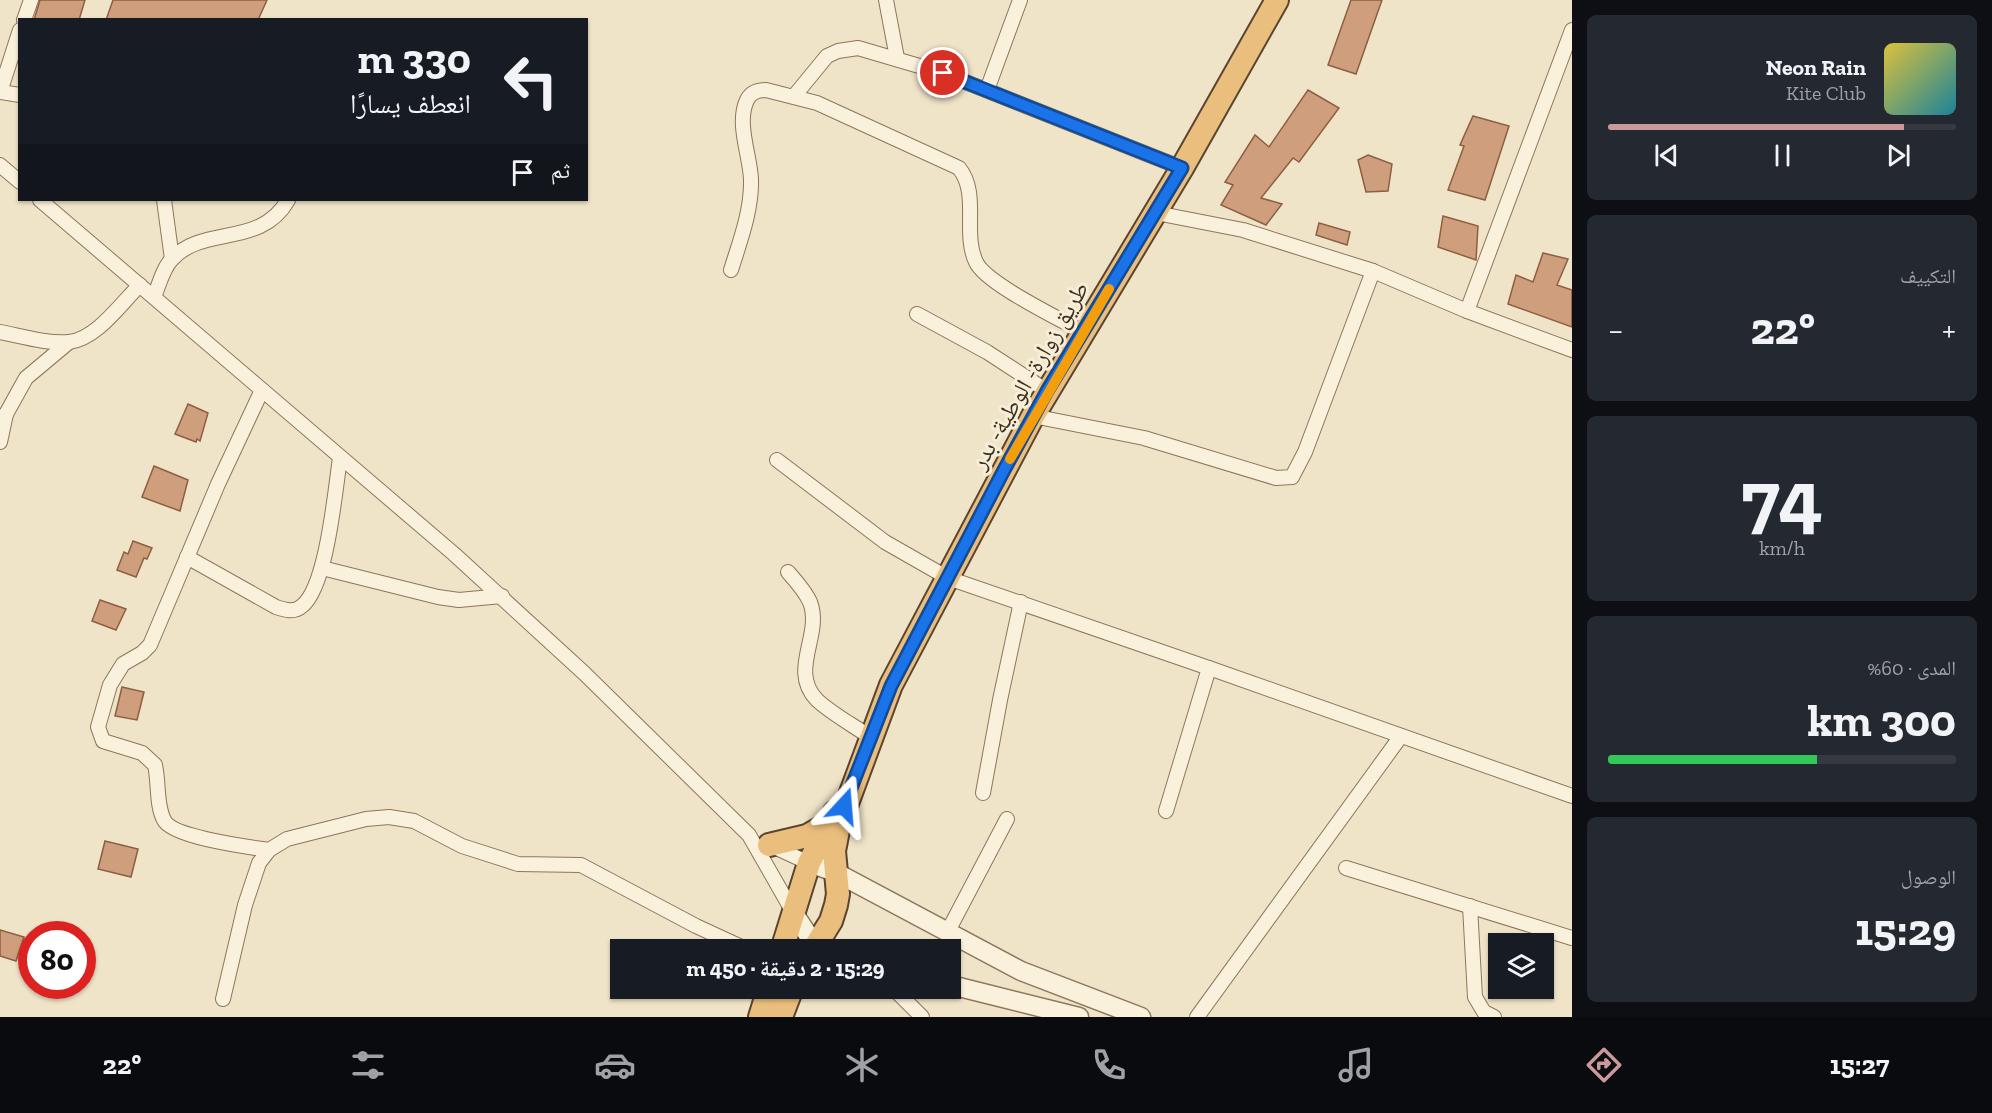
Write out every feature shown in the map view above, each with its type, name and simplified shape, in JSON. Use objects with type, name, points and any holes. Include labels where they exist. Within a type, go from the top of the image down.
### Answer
[{"type":"highway","name":"طريق زوارة- الوطية- بدر","points":[[850,788],[891,686],[1033,416],[1156,213],[1277,0]]},
{"type":"highway","points":[[785,939],[809,863],[826,825],[850,788]]},
{"type":"highway","points":[[820,939],[834,914],[838,894],[835,843],[850,788]]},
{"type":"highway","points":[[759,840],[807,836],[826,825]]},
{"type":"highway","points":[[760,1017],[766,999]]},
{"type":"highway","points":[[781,1017],[788,999]]},
{"type":"street","points":[[25,18],[31,0]]},
{"type":"street","points":[[886,0],[897,58]]},
{"type":"street","points":[[987,90],[1020,0]]},
{"type":"street","points":[[1467,311],[1572,30]]},
{"type":"street","points":[[18,36],[0,92],[18,95]]},
{"type":"street","points":[[795,95],[827,56],[838,51],[858,48],[897,58],[987,90],[1182,168]]},
{"type":"street","points":[[731,270],[748,204],[751,178],[744,117],[747,100],[758,90],[795,95],[850,117],[959,168],[967,181],[972,249],[981,271],[1083,332]]},
{"type":"street","points":[[0,165],[18,180]]},
{"type":"street","points":[[41,201],[502,596],[759,840],[835,872],[946,933],[1058,987],[1141,1017]]},
{"type":"street","points":[[154,297],[172,259],[164,201]]},
{"type":"street","points":[[172,259],[204,243],[247,232],[263,225],[282,210],[287,201]]},
{"type":"street","points":[[1156,213],[1243,230],[1373,271],[1467,311],[1572,350]]},
{"type":"street","points":[[1033,416],[1144,438],[1276,478],[1292,477],[1305,452],[1373,271]]},
{"type":"street","points":[[0,442],[3,416],[26,378],[69,342],[83,338],[96,329],[140,285]]},
{"type":"street","points":[[917,314],[987,352],[1047,391]]},
{"type":"street","points":[[0,332],[69,342]]},
{"type":"street","points":[[262,390],[150,645],[142,653],[123,664],[113,678],[100,717],[99,735],[103,741],[114,746],[149,757],[155,765],[163,818],[172,828],[268,850]]},
{"type":"street","points":[[187,557],[276,607],[289,611],[302,607],[310,596],[322,568],[340,458]]},
{"type":"street","points":[[777,460],[885,542],[948,578],[1572,796]]},
{"type":"street","points":[[322,568],[438,597],[459,600],[502,596]]},
{"type":"street","points":[[788,572],[810,603],[812,619],[805,661],[808,686],[817,699],[870,737]]},
{"type":"street","points":[[983,793],[1000,700],[1022,602]]},
{"type":"street","points":[[1166,811],[1209,668]]},
{"type":"street","points":[[1197,1017],[1401,736]]},
{"type":"street","points":[[222,999],[245,905],[258,863],[268,850],[287,839],[366,819],[389,817],[414,821],[462,846],[498,859],[537,866],[573,863],[589,867],[686,921],[724,939]]},
{"type":"street","points":[[946,933],[1007,819]]},
{"type":"street","points":[[759,840],[793,912],[809,939]]},
{"type":"street","points":[[1346,868],[1572,938]]},
{"type":"street","points":[[1470,906],[1475,997],[1484,1012],[1494,1017]]},
{"type":"street","points":[[961,988],[1079,1017]]},
{"type":"street","points":[[904,999],[922,1017]]},
{"type":"building","points":[[40,0],[85,0],[80,18],[35,18]]},
{"type":"building","points":[[113,0],[267,0],[259,18],[107,18]]},
{"type":"building","points":[[1351,0],[1382,0],[1356,74],[1328,65]]},
{"type":"building","points":[[1308,90],[1339,108],[1299,162],[1293,158],[1261,198],[1282,204],[1266,225],[1221,205],[1233,185],[1225,182],[1255,135],[1269,147]]},
{"type":"building","points":[[1473,116],[1509,126],[1485,200],[1448,190],[1464,146],[1460,145]]},
{"type":"building","points":[[1368,155],[1392,164],[1388,191],[1366,192],[1358,160]]},
{"type":"building","points":[[1443,216],[1478,226],[1476,260],[1438,247]]},
{"type":"building","points":[[1319,223],[1350,232],[1347,245],[1316,235]]},
{"type":"building","points":[[1543,253],[1568,259],[1557,285],[1572,290],[1572,327],[1508,304],[1516,275],[1533,282]]},
{"type":"building","points":[[188,404],[208,413],[200,441],[197,439],[196,442],[175,434]]},
{"type":"building","points":[[154,466],[188,480],[180,511],[142,497]]},
{"type":"building","points":[[133,541],[152,548],[147,559],[144,558],[136,577],[117,570],[124,552],[128,554]]},
{"type":"building","points":[[100,600],[126,609],[116,630],[92,621]]},
{"type":"building","points":[[122,687],[144,692],[137,720],[115,716]]},
{"type":"building","points":[[105,841],[138,849],[131,877],[98,869]]},
{"type":"building","points":[[0,930],[18,935],[16,961],[0,956]]},
{"type":"slow traffic","points":[[1010,459],[1047,391],[1109,289]]},
{"type":"route","points":[[844,806],[891,686],[1004,470],[1047,391],[1182,168],[1087,128],[943,73]]}]
